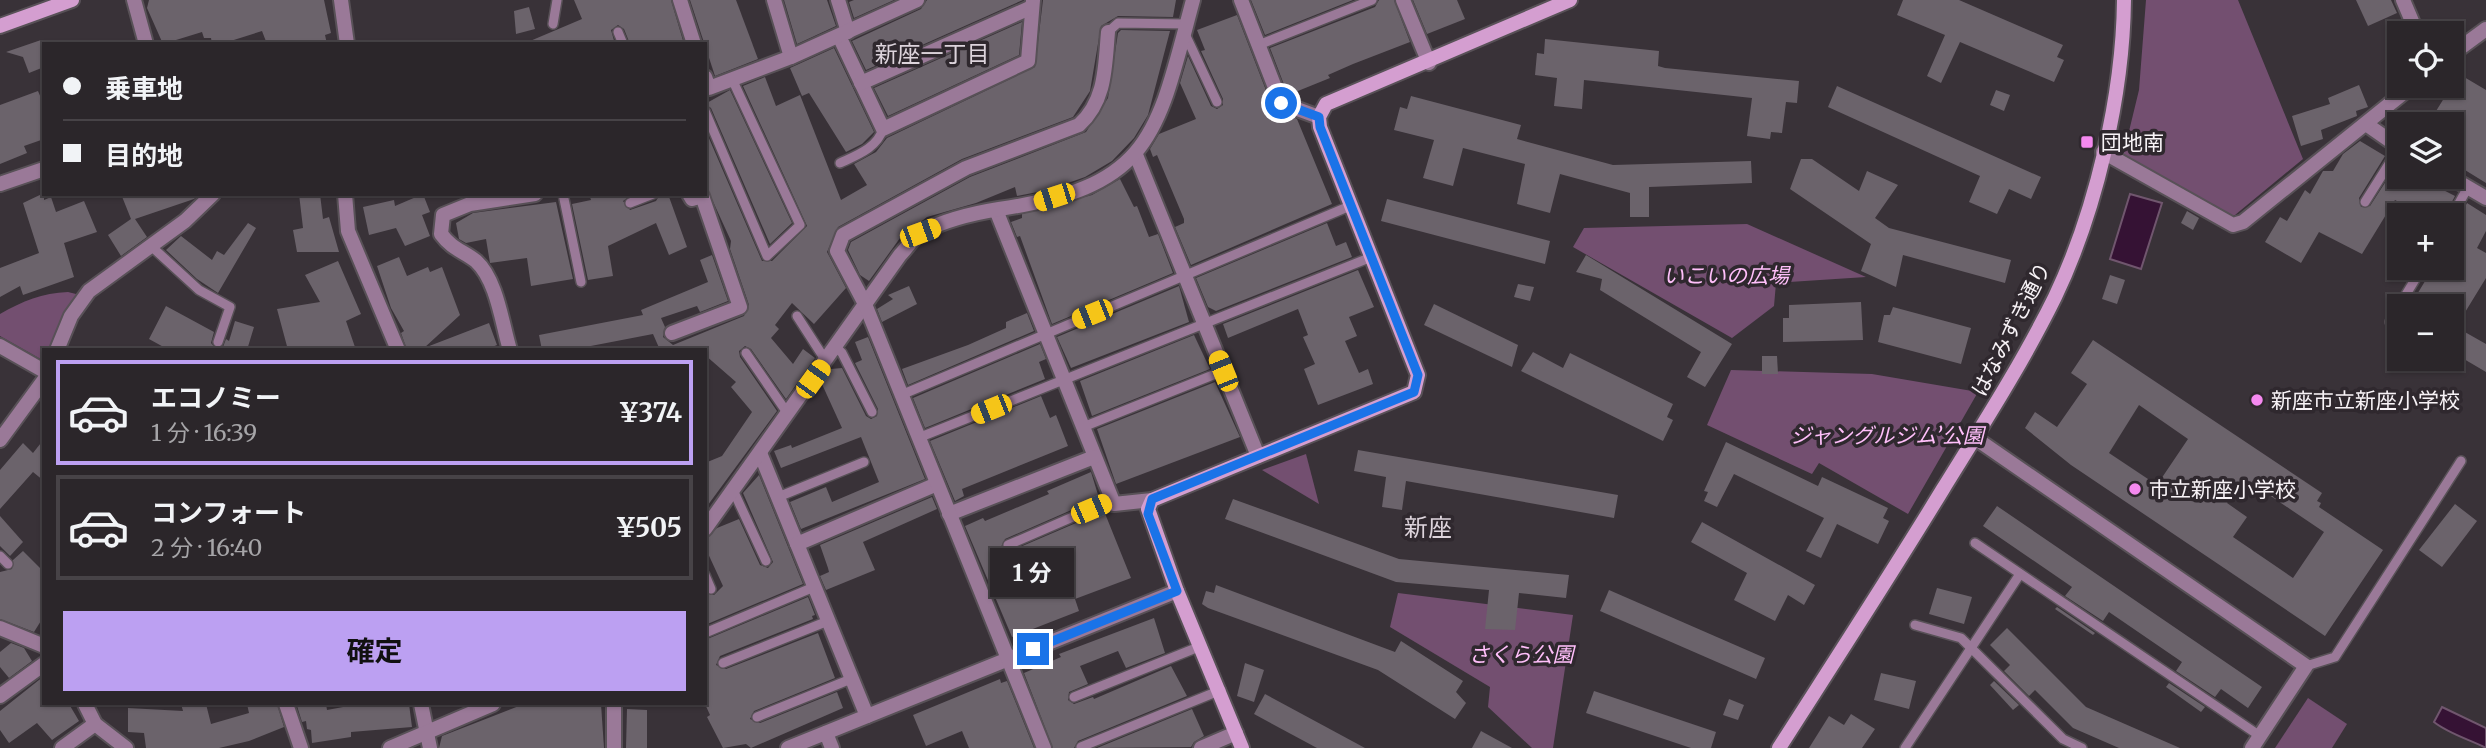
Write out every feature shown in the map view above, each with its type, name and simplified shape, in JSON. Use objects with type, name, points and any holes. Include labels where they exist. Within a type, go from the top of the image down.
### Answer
[{"type":"street","points":[[0,26],[72,0]]},
{"type":"street","points":[[134,0],[145,42]]},
{"type":"street","points":[[341,0],[346,42]]},
{"type":"street","points":[[680,0],[693,42]]},
{"type":"street","points":[[774,0],[791,57]]},
{"type":"street","points":[[838,0],[844,34],[861,83],[883,129],[1028,61],[1033,3],[861,83]]},
{"type":"street","points":[[707,86],[791,57],[916,0]]},
{"type":"street","points":[[710,512],[733,490],[864,304],[920,233],[983,210],[1034,203],[1106,180],[1136,155],[1163,110],[1193,0]]},
{"type":"street","points":[[1241,0],[1261,44],[1281,103],[1319,117]]},
{"type":"street","points":[[1403,0],[1429,62]]},
{"type":"street","points":[[996,210],[1114,504],[1152,499],[1414,392],[1418,375],[1369,258],[1320,127],[1319,117],[1326,104],[1570,0]]},
{"type":"street","name":"はなみずき通り","points":[[1779,748],[1997,405],[2056,295],[2078,237],[2103,152],[2117,79],[2124,0]]},
{"type":"street","points":[[2403,0],[2412,21]]},
{"type":"street","points":[[2464,45],[2486,29]]},
{"type":"street","points":[[1044,748],[864,304],[837,251],[843,235],[966,168],[1079,125],[1090,116],[1102,89],[1108,32]]},
{"type":"street","points":[[2103,152],[2233,225],[2244,222],[2397,98]]},
{"type":"street","points":[[2366,124],[2387,139]]},
{"type":"street","points":[[1136,155],[1258,456]]},
{"type":"street","points":[[0,184],[42,170]]},
{"type":"street","points":[[2464,185],[2486,198]]},
{"type":"street","points":[[59,348],[71,316],[89,291],[185,221],[211,196]]},
{"type":"street","points":[[345,196],[348,231],[397,348]]},
{"type":"street","points":[[509,348],[491,287],[477,262],[452,248],[441,233],[443,215],[470,204],[522,196]]},
{"type":"street","points":[[672,333],[740,307],[702,196]]},
{"type":"street","points":[[0,346],[42,370]]},
{"type":"street","points":[[0,440],[42,383]]},
{"type":"street","points":[[1975,439],[2306,666],[2256,742]]},
{"type":"street","points":[[760,453],[867,716]]},
{"type":"street","points":[[949,514],[1094,457]]},
{"type":"street","points":[[797,544],[937,484]]},
{"type":"street","points":[[1152,499],[1148,514],[1242,748]]},
{"type":"street","points":[[788,748],[1177,591]]},
{"type":"street","points":[[0,628],[42,645]]},
{"type":"street","points":[[0,696],[42,665]]},
{"type":"street","points":[[86,705],[95,724],[126,748]]},
{"type":"street","points":[[286,705],[301,748]]},
{"type":"street","points":[[421,705],[430,748]]},
{"type":"street","points":[[390,748],[491,705]]},
{"type":"street","points":[[614,705],[614,748]]},
{"type":"street","points":[[62,748],[95,724]]},
{"type":"street","points":[[826,733],[832,748]]},
{"type":"street","points":[[1201,748],[1236,733]]},
{"type":"lane","points":[[552,24],[557,0]]},
{"type":"lane","points":[[1261,44],[1372,0]]},
{"type":"lane","points":[[1108,32],[1118,23],[1185,27],[1217,102]]},
{"type":"lane","points":[[618,32],[622,42]]},
{"type":"lane","points":[[707,116],[766,256],[800,225],[732,79]]},
{"type":"lane","points":[[840,163],[864,152],[880,136],[883,129]]},
{"type":"lane","points":[[2365,202],[2387,166]]},
{"type":"lane","points":[[2459,203],[2468,187]]},
{"type":"lane","points":[[563,196],[581,282]]},
{"type":"lane","points":[[631,203],[648,196]]},
{"type":"lane","points":[[901,395],[1350,206]]},
{"type":"lane","points":[[151,246],[199,290],[230,307],[218,342]]},
{"type":"lane","points":[[918,438],[1204,321],[1369,258]]},
{"type":"lane","points":[[797,316],[826,361]]},
{"type":"lane","points":[[836,347],[842,353],[872,412]]},
{"type":"lane","points":[[746,354],[788,414]]},
{"type":"lane","points":[[1083,427],[1223,371]]},
{"type":"lane","points":[[2306,666],[2335,657],[2461,461]]},
{"type":"lane","points":[[778,497],[864,462]]},
{"type":"lane","points":[[733,490],[766,561]]},
{"type":"lane","points":[[1008,545],[1112,500]]},
{"type":"lane","points":[[1975,543],[2256,742]]},
{"type":"lane","points":[[0,556],[8,564]]},
{"type":"lane","points":[[1905,748],[2020,574]]},
{"type":"lane","points":[[707,580],[711,589]]},
{"type":"lane","points":[[707,632],[814,587]]},
{"type":"lane","points":[[723,663],[828,621]]},
{"type":"lane","points":[[1915,625],[1961,638],[2063,739],[2082,748]]},
{"type":"lane","points":[[1074,697],[1201,646]]},
{"type":"lane","points":[[757,717],[851,679]]},
{"type":"lane","points":[[1081,747],[1220,690]]},
{"type":"green space","points":[[2146,0],[2238,0],[2303,159],[2235,215],[2227,217],[2123,156],[2139,90]]},
{"type":"green space","name":"いこいの広場","points":[[1747,224],[1866,277],[1776,283],[1774,306],[1732,338],[1573,247],[1584,228]]},
{"type":"green space","points":[[68,292],[80,295],[54,348],[42,348],[42,360],[0,336],[0,314],[33,298]]},
{"type":"green space","name":"ジャングルジム’公園","points":[[1731,370],[1872,374],[1978,392],[1908,514],[1819,463],[1812,474],[1707,425]]},
{"type":"green space","points":[[1306,454],[1319,504],[1262,470]]},
{"type":"green space","name":"さくら公園","points":[[1398,593],[1573,615],[1553,748],[1532,748],[1488,707],[1490,687],[1390,627]]},
{"type":"green space","points":[[2308,698],[2347,724],[2332,748],[2275,748]]},
{"type":"shaded area","points":[[2130,194],[2162,203],[2141,269],[2110,259]]},
{"type":"shaded area","points":[[2442,707],[2486,728],[2486,748],[2434,722]]},
{"type":"building","points":[[149,0],[324,0],[331,33],[325,35],[327,42],[266,42],[262,31],[227,42],[212,42],[211,38],[204,38],[202,32],[162,42],[147,8]]},
{"type":"building","points":[[574,0],[671,0],[683,42],[629,42],[624,29],[618,25],[611,30],[614,42],[528,42],[582,19]]},
{"type":"building","points":[[690,0],[736,0],[758,59],[715,76],[707,52],[707,42],[704,42]]},
{"type":"building","points":[[784,0],[827,0],[836,26],[797,44]]},
{"type":"building","points":[[894,0],[854,18],[849,2]]},
{"type":"building","points":[[927,0],[1023,0],[866,70],[852,41],[921,9]]},
{"type":"building","points":[[1043,0],[1176,0],[1173,17],[1118,16],[1101,26],[1090,91],[1073,117],[962,159],[838,227],[827,252],[846,288],[814,324],[792,303],[775,325],[779,329],[771,338],[793,364],[803,349],[815,358],[786,399],[751,349],[745,346],[739,351],[740,357],[777,411],[707,506],[707,462],[722,456],[752,412],[731,387],[736,382],[707,357],[707,348],[659,348],[653,334],[580,348],[542,348],[539,335],[643,315],[641,310],[708,282],[700,260],[712,255],[728,301],[700,312],[697,306],[661,318],[665,327],[663,337],[673,345],[744,316],[749,305],[730,249],[731,241],[707,188],[707,134],[762,261],[772,261],[807,226],[743,86],[765,77],[776,106],[800,95],[841,200],[867,185],[854,164],[876,152],[887,138],[1035,67]]},
{"type":"building","points":[[1251,0],[1353,0],[1265,35]]},
{"type":"building","points":[[1379,0],[1394,0],[1410,42],[1353,64],[1328,75],[1330,78],[1288,95],[1270,48],[1375,7]]},
{"type":"building","points":[[1413,0],[1457,0],[1465,19],[1427,34]]},
{"type":"building","points":[[1903,0],[1959,0],[2063,45],[2057,57],[2064,60],[2054,82],[1960,42],[1941,83],[1927,76],[1945,35],[1897,15]]},
{"type":"building","points":[[2356,0],[2391,0],[2397,13],[2368,26]]},
{"type":"building","points":[[529,7],[535,29],[516,34],[514,11]]},
{"type":"building","points":[[1237,15],[1272,106],[1297,119],[1332,204],[1191,265],[1175,227],[1184,223],[1184,219],[1157,155],[1153,157],[1150,149],[1159,134],[1196,119],[1180,83],[1188,56],[1211,106],[1217,109],[1223,105],[1223,99],[1201,51],[1205,50],[1197,30]]},
{"type":"building","points":[[1022,22],[1019,55],[888,116],[874,88]]},
{"type":"building","points":[[1121,30],[1170,31],[1148,115],[1134,138],[1112,161],[1085,177],[1048,190],[1017,196],[1015,187],[976,203],[927,217],[900,238],[869,281],[860,275],[848,250],[851,242],[970,177],[1086,132],[1108,98],[1118,33]]},
{"type":"building","points":[[1545,39],[1659,51],[1658,66],[1665,68],[1799,81],[1797,103],[1786,102],[1782,133],[1771,132],[1770,139],[1747,136],[1752,98],[1584,80],[1582,109],[1554,106],[1557,78],[1535,75],[1537,53],[1544,54]]},
{"type":"building","points":[[41,40],[42,68],[29,73],[23,57],[6,52]]},
{"type":"building","points":[[834,48],[874,132],[862,144],[846,152],[809,93],[802,96],[790,68]]},
{"type":"building","points":[[2464,77],[2486,90],[2486,183],[2464,169],[2464,112],[2435,112],[2444,98],[2464,98]]},
{"type":"building","points":[[2359,85],[2368,107],[2356,111],[2357,116],[2321,130],[2323,139],[2301,146],[2292,116],[2330,104],[2328,98]]},
{"type":"building","points":[[1837,86],[2041,177],[2031,199],[2009,189],[1997,214],[1969,202],[1980,176],[1828,107]]},
{"type":"building","points":[[730,90],[792,223],[770,244],[711,108],[707,103]]},
{"type":"building","points":[[1996,90],[2010,95],[2004,111],[1990,105]]},
{"type":"building","points":[[38,91],[42,100],[42,140],[24,146],[27,153],[0,164],[0,105]]},
{"type":"building","points":[[1411,96],[1521,125],[1517,139],[1613,165],[1751,161],[1752,183],[1649,187],[1649,217],[1630,217],[1630,193],[1560,174],[1550,213],[1517,204],[1525,164],[1463,148],[1453,186],[1423,178],[1434,140],[1394,130],[1400,107],[1407,109]]},
{"type":"building","points":[[2360,141],[2385,156],[2359,198],[2361,207],[2370,206],[2387,180],[2387,189],[2441,189],[2455,196],[2451,203],[2401,203],[2395,200],[2393,203],[2387,203],[2387,213],[2362,254],[2319,232],[2301,263],[2265,242],[2280,217],[2287,221],[2305,190],[2310,194],[2323,171],[2333,171],[2343,154]]},
{"type":"building","points":[[1801,159],[1812,159],[1859,191],[1867,171],[1898,185],[1875,218],[1889,228],[2011,260],[2005,283],[1903,255],[1896,287],[1861,271],[1871,244],[1790,189]]},
{"type":"building","points":[[1120,179],[1134,207],[1137,206],[1149,237],[1158,234],[1173,273],[1052,324],[1020,236],[1017,237],[1011,222],[1022,218],[1022,214],[1092,195]]},
{"type":"building","points":[[42,194],[44,200],[51,197],[56,212],[84,201],[97,232],[64,243],[74,277],[23,295],[20,286],[0,297],[0,268],[39,253],[23,203]]},
{"type":"building","points":[[122,196],[197,196],[135,219],[147,237],[121,256],[108,235],[131,219]]},
{"type":"building","points":[[299,196],[320,196],[323,219],[329,217],[339,252],[297,252],[293,230],[303,228]]},
{"type":"building","points":[[424,196],[430,212],[422,215],[430,236],[405,246],[396,228],[369,235],[363,207],[394,200],[395,206]]},
{"type":"building","points":[[590,196],[630,196],[623,201],[630,210],[656,201],[659,196],[669,196],[687,247],[669,255],[656,223],[608,246],[613,276],[588,280],[572,204],[591,200]]},
{"type":"building","points":[[1387,199],[1550,241],[1545,264],[1381,221]]},
{"type":"building","points":[[556,202],[573,279],[531,286],[527,258],[490,263],[486,239],[466,243],[459,239],[456,223],[473,213]]},
{"type":"building","points":[[2467,203],[2486,215],[2486,231],[2477,248],[2486,253],[2486,278],[2464,314],[2464,294],[2417,294],[2426,280],[2464,280],[2464,209]]},
{"type":"building","points":[[2187,211],[2199,218],[2193,230],[2181,223]]},
{"type":"building","points":[[248,223],[256,228],[218,293],[197,279],[166,250],[181,236],[212,260],[217,251],[224,255]]},
{"type":"building","points":[[1327,223],[1336,246],[1346,242],[1352,257],[1216,311],[1208,307],[1196,278]]},
{"type":"building","points":[[1586,255],[1732,344],[1705,387],[1687,377],[1701,352],[1600,290],[1602,279],[1576,272]]},
{"type":"building","points":[[399,257],[407,276],[428,267],[430,272],[442,267],[460,315],[424,348],[406,348],[401,333],[404,331],[391,308],[377,266]]},
{"type":"building","points":[[338,261],[361,314],[346,321],[355,348],[287,348],[277,309],[320,302],[305,275]]},
{"type":"building","points":[[1358,270],[1374,307],[1349,317],[1357,336],[1345,341],[1359,373],[1368,369],[1373,384],[1318,405],[1304,369],[1315,364],[1303,337],[1308,335],[1298,309],[1228,338],[1223,324]]},
{"type":"building","points":[[2110,275],[2125,280],[2117,304],[2102,299]]},
{"type":"building","points":[[1518,284],[1534,287],[1530,301],[1514,297]]},
{"type":"building","points":[[909,286],[917,304],[882,322],[877,309],[893,299],[888,295]]},
{"type":"building","points":[[1179,286],[1189,322],[1071,368],[1057,337]]},
{"type":"building","points":[[1861,302],[1863,340],[1783,342],[1783,318],[1789,318],[1789,305]]},
{"type":"building","points":[[1434,304],[1518,345],[1512,367],[1424,325]]},
{"type":"building","points":[[166,306],[214,332],[211,343],[215,348],[165,348],[149,339]]},
{"type":"building","points":[[1893,307],[1971,328],[1961,364],[1878,342],[1884,315],[1890,315]]},
{"type":"building","points":[[1027,313],[1034,331],[908,385],[902,369],[1006,328],[1006,322]]},
{"type":"building","points":[[235,321],[254,327],[248,348],[220,348],[223,347],[226,339],[229,341]]},
{"type":"building","points":[[489,323],[497,345],[490,348],[424,348]]},
{"type":"building","points":[[2464,332],[2486,344],[2486,372],[2464,359]]},
{"type":"building","points":[[1194,335],[1210,369],[1092,416],[1080,381]]},
{"type":"building","points":[[868,337],[925,479],[801,529],[790,502],[826,487],[832,502],[879,482],[861,437],[781,468],[774,451],[791,445],[792,448],[842,428],[821,382],[831,369],[842,368],[866,416],[871,419],[877,416],[878,409],[855,363],[862,360],[855,342]]},
{"type":"building","name":"市立新座小学校","points":[[2093,340],[2322,493],[2317,501],[2321,503],[2319,507],[2383,550],[2325,636],[2071,465],[2025,428],[2035,412],[2057,427],[2087,384],[2071,373]],"holes":[[[2139,405],[2188,439],[2157,485],[2109,453]],[[2244,478],[2324,532],[2293,578],[2233,537],[2247,517],[2227,503]]]},
{"type":"building","points":[[1040,344],[1046,359],[1039,362],[1045,379],[925,428],[913,398]]},
{"type":"building","points":[[1533,352],[1563,368],[1570,353],[1673,404],[1667,417],[1673,420],[1663,441],[1521,371]]},
{"type":"building","points":[[1762,356],[1777,356],[1778,374],[1762,374]]},
{"type":"building","points":[[1215,382],[1240,437],[1116,484],[1097,429]]},
{"type":"building","points":[[1041,396],[1050,418],[1056,415],[1068,446],[962,489],[964,496],[955,501],[930,441]]},
{"type":"building","points":[[42,442],[42,479],[33,472],[0,509],[0,470],[23,443],[33,453]]},
{"type":"building","points":[[1726,442],[1818,486],[1822,477],[1888,508],[1883,518],[1889,521],[1878,544],[1837,524],[1821,558],[1806,551],[1824,518],[1734,474],[1717,507],[1704,501],[1708,492],[1704,491]]},
{"type":"building","points":[[1358,450],[1618,495],[1614,518],[1406,481],[1402,510],[1382,507],[1386,477],[1354,471]]},
{"type":"building","points":[[1091,472],[1099,498],[1005,539],[1001,547],[1011,551],[1104,511],[1131,578],[1075,599],[1079,611],[1012,637],[965,526],[983,518],[985,521],[1049,494],[1047,491]]},
{"type":"building","points":[[759,475],[803,584],[707,624],[707,593],[714,595],[723,586],[707,551],[707,536],[717,528],[739,519],[760,565],[768,568],[773,562],[743,493]]},
{"type":"building","points":[[932,497],[937,509],[863,542],[875,570],[826,590],[820,576],[829,572],[820,545]]},
{"type":"building","points":[[1233,499],[1399,559],[1569,575],[1566,598],[1519,593],[1515,630],[1485,629],[1489,590],[1396,582],[1225,519]]},
{"type":"building","points":[[2455,504],[2477,521],[2442,567],[2419,550]]},
{"type":"building","points":[[1997,506],[2262,687],[2248,708],[2221,689],[2215,697],[2176,671],[2182,662],[2109,612],[2103,621],[2065,596],[2072,587],[1983,526]]},
{"type":"building","points":[[0,516],[23,542],[10,556],[0,546]]},
{"type":"building","points":[[1702,522],[1815,585],[1804,605],[1788,595],[1775,621],[1734,600],[1747,573],[1691,542]]},
{"type":"building","points":[[23,551],[42,570],[42,619],[34,632],[0,619],[0,572],[12,569],[13,560]]},
{"type":"building","points":[[1216,585],[1395,652],[1401,641],[1463,681],[1456,692],[1466,703],[1455,719],[1378,670],[1208,608],[1202,604],[1206,591],[1214,593]]},
{"type":"building","points":[[1937,588],[1972,597],[1964,624],[1929,614]]},
{"type":"building","points":[[1609,590],[1765,658],[1756,679],[1600,611]]},
{"type":"building","points":[[808,597],[815,615],[812,616],[813,619],[720,656],[716,665],[726,669],[818,633],[835,678],[754,711],[750,719],[760,723],[837,692],[843,708],[751,748],[746,744],[723,748],[707,717],[710,715],[705,705],[707,639]]},
{"type":"building","points":[[2057,607],[2095,633],[2093,635],[2055,609]]},
{"type":"building","points":[[1154,618],[1165,653],[1126,668],[1118,651],[1080,666],[1088,684],[1069,692],[1068,700],[1074,704],[1093,697],[1094,699],[1171,666],[1187,696],[1078,741],[1074,748],[1053,748],[1024,673],[1061,657],[1059,654]]},
{"type":"building","points":[[2007,628],[2086,707],[2180,748],[2119,748],[2073,728],[2035,690],[2029,696],[2004,671],[2010,665],[1990,645]]},
{"type":"building","points":[[11,643],[24,648],[32,661],[9,678],[0,667],[0,652]]},
{"type":"building","points":[[1245,663],[1264,670],[1254,702],[1237,696]]},
{"type":"building","points":[[1881,673],[1916,681],[1909,709],[1874,700]]},
{"type":"building","points":[[42,678],[42,705],[70,705],[79,721],[52,740],[37,723],[9,743],[0,730],[0,711]]},
{"type":"building","points":[[1000,679],[1001,683],[1007,681],[1034,748],[969,748],[962,731],[926,746],[913,715]]},
{"type":"building","points":[[1994,681],[2019,705],[2013,710],[1990,685]]},
{"type":"building","points":[[2169,683],[2205,707],[2201,712],[2166,687]]},
{"type":"building","points":[[1594,691],[1716,732],[1711,748],[1691,748],[1586,713]]},
{"type":"building","points":[[1265,694],[1365,748],[1317,748],[1254,714]]},
{"type":"building","points":[[1729,699],[1744,705],[1738,720],[1723,715]]},
{"type":"building","points":[[181,705],[206,705],[211,724],[249,713],[247,705],[277,705],[284,727],[249,741],[219,748],[146,748],[144,733],[128,732],[128,708],[183,711]]},
{"type":"building","points":[[326,705],[327,710],[354,705],[409,705],[412,727],[351,732],[351,737],[312,743],[311,730],[307,729],[306,721],[302,722],[297,706]]},
{"type":"building","points":[[521,705],[601,705],[604,748],[439,748],[442,736]]},
{"type":"building","points":[[627,709],[647,710],[647,748],[626,748]]},
{"type":"building","points":[[1192,709],[1204,736],[1191,747],[1097,748]]},
{"type":"building","points":[[1851,714],[1875,729],[1862,748],[1809,748],[1829,716],[1844,725]]},
{"type":"building","points":[[1481,731],[1512,748],[1472,748]]},
{"type":"place","name":"団地南","points":[[2087,142]]},
{"type":"place","name":"新座市立新座小学校","points":[[2257,400]]},
{"type":"place","name":"市立新座小学校","points":[[2135,489]]},
{"type":"district","name":"新座一丁目","points":[[932,53]]},
{"type":"district","name":"新座","points":[[1428,527]]},
{"type":"route","points":[[1033,649],[1177,591],[1148,514],[1147,509],[1152,499],[1414,392],[1418,375],[1369,258],[1320,127],[1319,117],[1281,103]]}]
